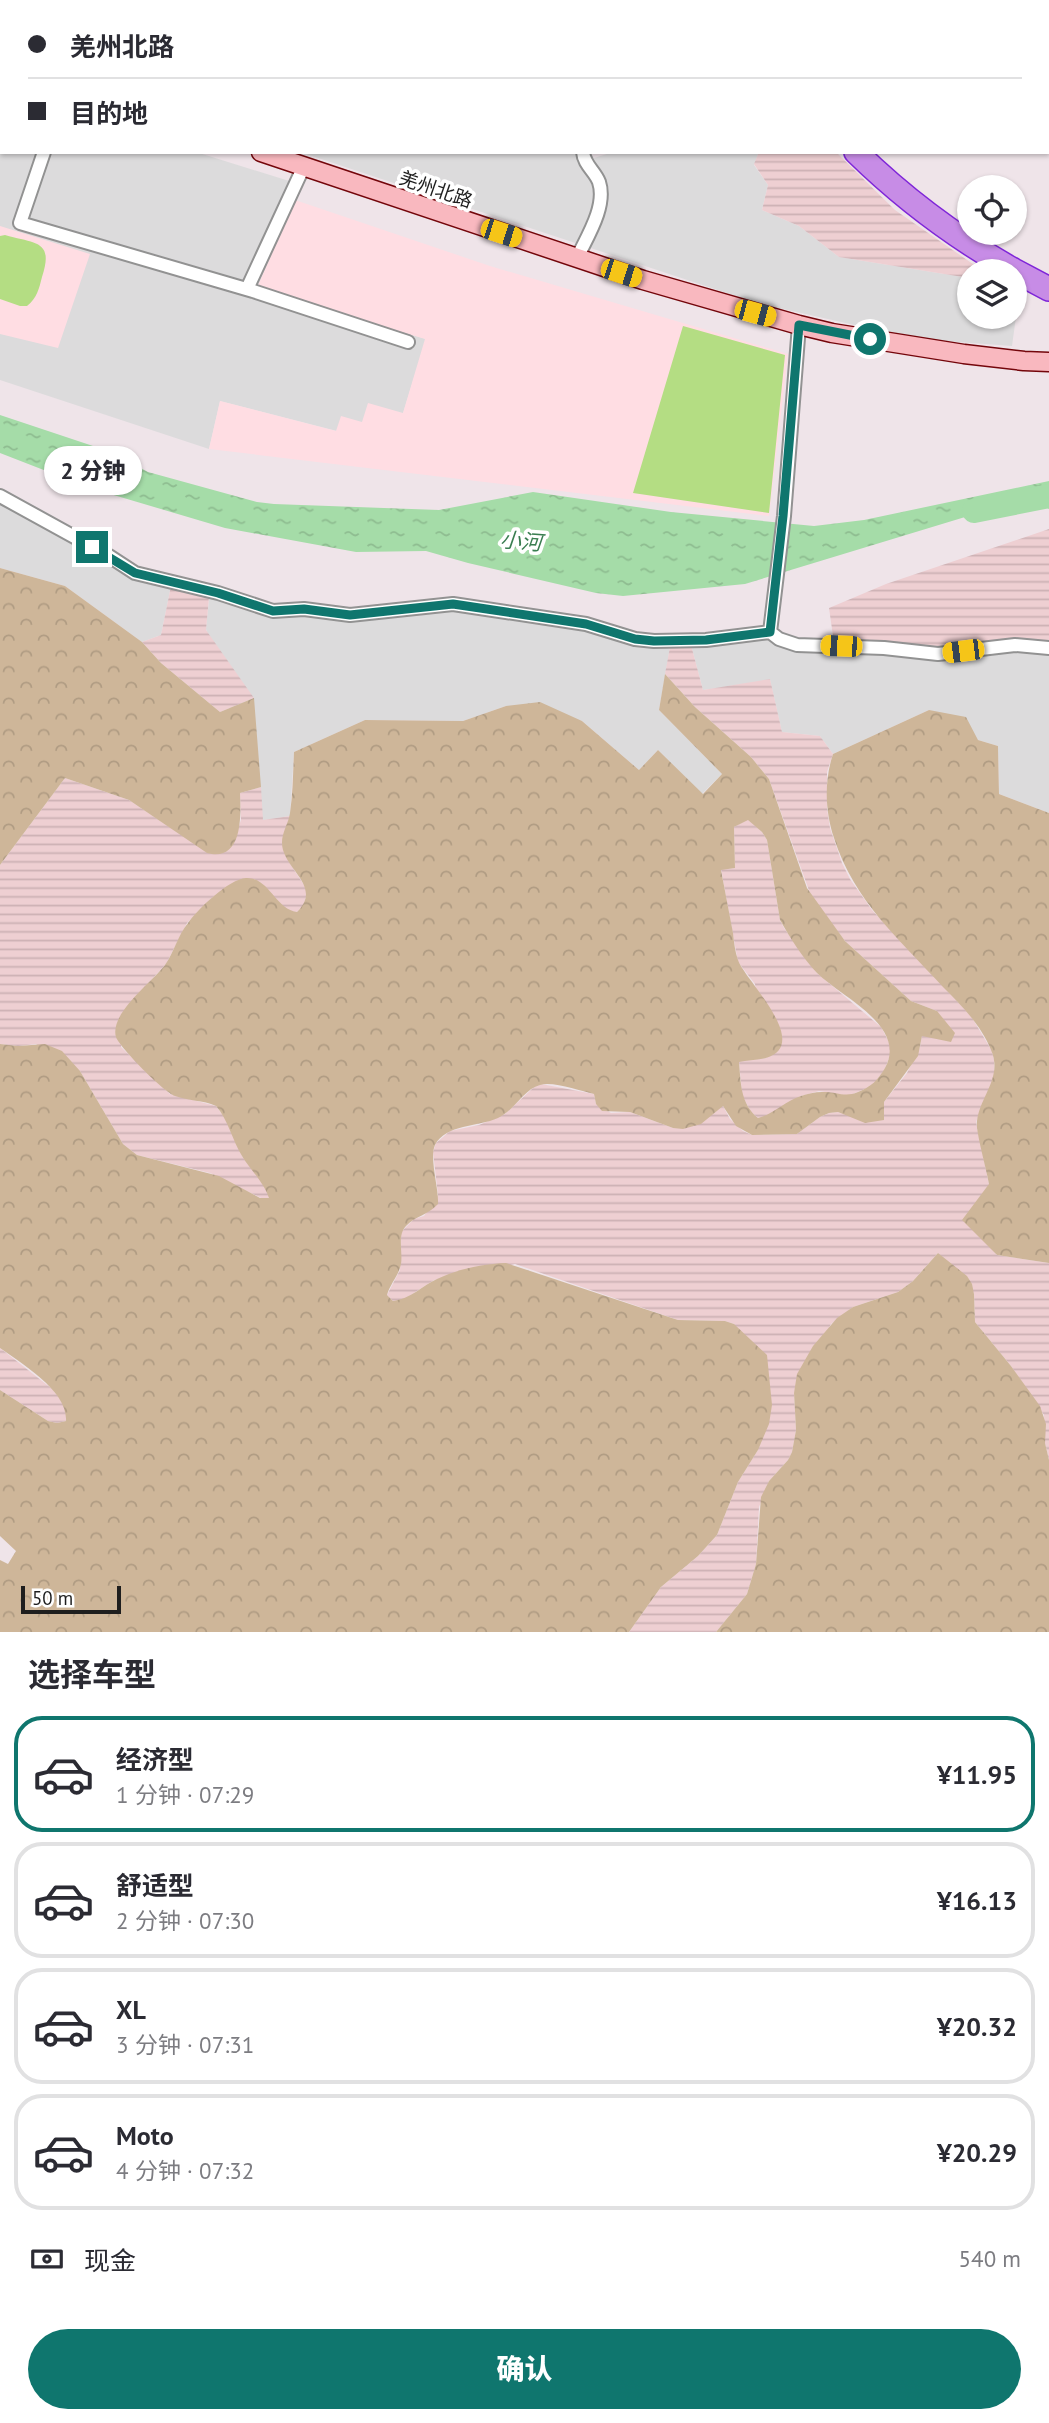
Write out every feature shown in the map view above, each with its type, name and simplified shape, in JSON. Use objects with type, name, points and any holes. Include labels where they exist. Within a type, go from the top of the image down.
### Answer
[{"type":"highway","points":[[858,154],[908,198],[953,232],[996,259]]},
{"type":"highway","points":[[1027,277],[1049,289]]},
{"type":"main road","name":"羌州北路","points":[[267,154],[708,300],[799,325],[832,333],[964,354],[1049,362]]},
{"type":"street","points":[[43,154],[20,223],[247,289],[408,342]]},
{"type":"street","points":[[578,258],[596,218],[601,196],[598,181],[584,160],[583,154]]},
{"type":"street","points":[[247,289],[304,166]]},
{"type":"street","points":[[799,325],[771,625],[779,639],[797,645],[884,648],[937,654],[1015,645],[1049,648]]},
{"type":"street","points":[[0,496],[135,573],[218,593],[273,611],[304,609],[350,615],[453,604],[586,624],[635,639],[654,641],[706,640],[771,625]]},
{"type":"shaded area","points":[[0,154],[202,154],[302,185],[257,288],[426,339],[403,413],[337,431],[220,401],[209,449],[0,380]]},
{"type":"shaded area","points":[[306,154],[591,154],[594,158],[607,154],[758,154],[754,165],[768,185],[762,210],[799,226],[839,257],[957,276],[957,329],[1014,329],[1012,346],[917,339],[757,303]]},
{"type":"shaded area","points":[[758,154],[838,154],[895,210],[966,259],[957,259],[957,276],[839,257],[799,226],[762,210],[768,185],[754,164]]},
{"type":"shaded area","points":[[295,200],[490,266],[788,354],[769,516],[209,449],[220,401],[336,431],[341,416],[362,422],[368,403],[403,413],[425,339],[257,288]]},
{"type":"shaded area","points":[[0,226],[90,254],[58,348],[0,334]]},
{"type":"shaded area","points":[[0,236],[33,242],[44,250],[46,256],[40,285],[27,306],[0,299]]},
{"type":"shaded area","points":[[683,326],[785,355],[769,513],[633,493]]},
{"type":"shaded area","points":[[0,499],[171,586],[161,635],[142,642],[65,586],[0,568]]},
{"type":"shaded area","points":[[1049,529],[1049,644],[940,650],[834,643],[829,608],[886,584]]},
{"type":"shaded area","points":[[171,586],[209,597],[206,630],[254,698],[220,712],[161,663],[142,642],[161,635]]},
{"type":"shaded area","points":[[210,589],[279,606],[351,610],[473,601],[589,618],[642,637],[672,636],[659,710],[722,774],[702,794],[658,750],[639,770],[582,721],[506,706],[463,721],[365,720],[294,752],[290,816],[263,820],[206,629]]},
{"type":"shaded area","points":[[786,634],[813,642],[1049,644],[1049,813],[999,794],[998,746],[978,740],[929,710],[833,754],[820,736],[782,732],[770,680],[703,690],[691,645]]},
{"type":"shaded area","points":[[691,645],[703,690],[770,679],[782,732],[820,736],[833,754],[827,772],[830,828],[850,879],[872,910],[971,1016],[992,1051],[994,1079],[976,1122],[989,1184],[984,1240],[997,1255],[1049,1263],[1049,1460],[1044,1415],[1011,1366],[975,1322],[974,1293],[938,1253],[913,1281],[898,1292],[853,1307],[831,1324],[794,1393],[796,1430],[792,1452],[769,1481],[759,1507],[756,1564],[747,1594],[716,1632],[629,1632],[661,1587],[698,1556],[717,1535],[738,1482],[758,1450],[734,1324],[725,1321],[678,1320],[515,1264],[434,1280],[403,1300],[393,1301],[387,1295],[400,1270],[401,1232],[414,1219],[424,1216],[438,1195],[433,1152],[436,1143],[450,1131],[479,1125],[505,1114],[541,1084],[594,1094],[596,1104],[611,1113],[630,1112],[673,1128],[723,1106],[730,1119],[752,1135],[797,1134],[829,1113],[847,1115],[884,1102],[907,1073],[920,1047],[922,1036],[937,1011],[911,1001],[845,941],[811,896],[769,779],[751,757],[695,707],[665,674],[670,647]]},
{"type":"shaded area","points":[[65,778],[129,800],[207,852],[232,846],[241,820],[240,793],[261,787],[263,820],[290,816],[282,843],[289,862],[306,888],[303,906],[297,912],[287,911],[254,879],[213,897],[187,923],[166,964],[128,1005],[121,1047],[170,1094],[216,1106],[227,1121],[242,1156],[261,1180],[270,1198],[261,1198],[210,1173],[137,1155],[123,1144],[80,1071],[36,1044],[0,1044],[0,865]]},
{"type":"shaded area","points":[[748,819],[767,840],[780,920],[784,928],[817,973],[881,1027],[890,1044],[891,1053],[884,1071],[872,1086],[848,1096],[819,1091],[801,1096],[768,1116],[758,1118],[751,1112],[742,1095],[739,1061],[767,1058],[755,984],[738,962],[721,869],[735,868],[734,827]]},
{"type":"shaded area","points":[[0,1348],[51,1388],[63,1402],[66,1421],[48,1421],[0,1390]]},
{"type":"green space","points":[[0,568],[65,586],[142,642],[161,663],[220,712],[254,698],[261,787],[240,793],[237,835],[234,844],[227,851],[219,854],[207,853],[129,800],[65,778],[0,865]]},
{"type":"green space","points":[[665,674],[695,707],[751,757],[769,779],[807,888],[845,941],[911,1001],[937,1011],[955,1033],[951,1042],[922,1036],[918,1056],[884,1102],[884,1120],[865,1123],[838,1112],[829,1113],[797,1134],[752,1135],[736,1126],[723,1106],[701,1124],[683,1129],[673,1128],[630,1112],[602,1111],[596,1104],[594,1094],[552,1084],[534,1087],[504,1115],[447,1133],[435,1145],[433,1158],[438,1204],[403,1230],[401,1264],[387,1295],[393,1301],[399,1300],[453,1272],[506,1263],[678,1320],[725,1321],[734,1324],[767,1355],[772,1405],[769,1424],[758,1450],[738,1482],[717,1535],[698,1556],[661,1587],[629,1632],[0,1632],[0,1560],[8,1564],[16,1551],[0,1536],[0,1390],[48,1421],[66,1421],[65,1410],[52,1389],[0,1348],[0,1044],[45,1044],[62,1051],[80,1071],[123,1144],[137,1155],[219,1176],[260,1198],[269,1198],[242,1156],[216,1106],[169,1093],[119,1043],[116,1028],[125,1009],[165,965],[188,923],[206,903],[231,883],[246,878],[261,882],[289,910],[297,912],[304,903],[305,888],[282,845],[291,805],[294,752],[365,720],[463,721],[506,706],[540,702],[582,721],[639,770],[658,750],[703,794],[722,774],[659,710]],"holes":[[[748,820],[767,840],[780,920],[784,927],[817,973],[869,1014],[880,1026],[890,1053],[880,1076],[863,1090],[853,1094],[817,1092],[795,1098],[758,1118],[745,1099],[739,1062],[766,1058],[779,1051],[782,1039],[772,1011],[738,960],[721,870],[735,868],[734,827]]]},
{"type":"green space","points":[[929,710],[966,717],[978,740],[998,746],[999,794],[1049,813],[1049,1263],[997,1255],[962,1220],[989,1184],[977,1121],[993,1078],[994,1060],[991,1050],[970,1016],[894,935],[866,900],[843,861],[831,828],[827,785],[833,754]]},
{"type":"green space","points":[[938,1253],[967,1276],[974,1294],[975,1322],[1040,1406],[1046,1424],[1045,1443],[1049,1460],[1049,1632],[716,1632],[747,1594],[756,1564],[761,1497],[769,1481],[792,1452],[796,1430],[794,1393],[797,1374],[813,1346],[837,1318],[853,1307],[898,1292],[913,1281]]},
{"type":"water","points":[[0,415],[108,451],[148,472],[257,502],[274,504],[439,510],[533,492],[671,512],[814,526],[864,520],[1049,481],[1049,509],[1038,503],[1021,500],[745,584],[623,596],[596,593],[426,551],[356,552],[225,528],[90,488],[0,453]]},
{"type":"waterway","name":"小河","points":[[974,511],[1049,496]]},
{"type":"route","points":[[92,547],[135,573],[218,593],[273,611],[304,609],[350,615],[453,604],[586,624],[635,639],[654,641],[706,640],[770,632],[799,325],[870,339]]}]
